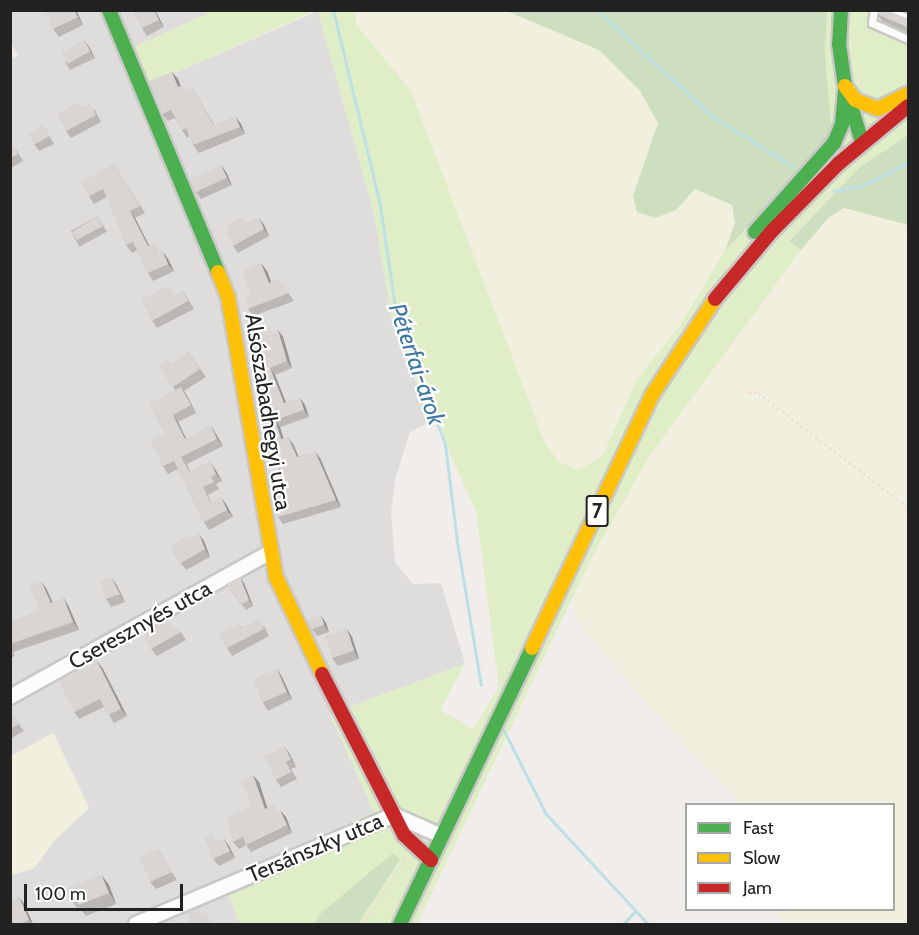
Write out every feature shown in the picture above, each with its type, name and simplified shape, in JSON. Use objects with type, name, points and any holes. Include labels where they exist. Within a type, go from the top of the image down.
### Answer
[{"type":"main road","name":"Alsószabadhegyi utca","points":[[109,10],[228,297],[269,553],[276,578],[342,720],[404,835],[431,860]]},
{"type":"main road","points":[[841,10],[839,44],[845,86],[862,142]]},
{"type":"main road","points":[[845,86],[855,100],[878,109],[909,94]]},
{"type":"main road","points":[[714,302],[733,261],[834,143],[842,124],[845,86]]},
{"type":"main road","name":"7","points":[[400,924],[652,395],[714,302],[771,232],[862,142],[909,106]]},
{"type":"street","name":"Cseresznyés utca","points":[[10,697],[269,553]]},
{"type":"street","points":[[394,815],[442,836]]},
{"type":"street","name":"Tersánszky utca","points":[[136,924],[394,815]]},
{"type":"lane","points":[[874,10],[872,23],[909,39]]},
{"type":"lane","points":[[887,10],[909,18]]},
{"type":"path","points":[[748,393],[758,393],[909,508]]},
{"type":"path","points":[[363,924],[405,861],[401,851]]},
{"type":"shaded area","points":[[11,11],[213,11],[136,46],[149,84],[318,11],[375,217],[394,331],[433,420],[410,432],[396,476],[391,513],[395,562],[413,584],[441,583],[465,664],[330,714],[374,812],[223,879],[240,924],[11,924],[11,875],[34,868],[56,839],[89,808],[54,734],[11,756],[10,60],[18,56],[11,42]]},
{"type":"shaded area","points":[[355,11],[507,11],[600,50],[640,91],[658,123],[633,196],[655,218],[676,210],[695,189],[732,205],[735,223],[725,251],[681,324],[636,381],[603,455],[579,470],[559,462],[545,443],[411,91],[356,24]]},
{"type":"shaded area","points":[[844,208],[908,225],[908,924],[786,924],[774,911],[895,911],[895,803],[741,803],[690,752],[584,631],[573,611],[574,597],[592,557],[650,455],[801,250],[828,218]]},
{"type":"shaded area","points":[[53,733],[89,808],[56,839],[34,868],[11,875],[11,756]]},
{"type":"green space","points":[[213,11],[315,11],[149,84],[135,46]]},
{"type":"green space","points":[[318,11],[355,11],[356,24],[411,91],[545,443],[559,462],[579,470],[603,455],[636,381],[681,324],[725,251],[832,135],[825,54],[827,11],[908,11],[908,135],[860,167],[789,240],[801,250],[650,455],[592,557],[417,924],[358,924],[400,861],[320,914],[314,924],[240,924],[223,880],[374,812],[330,714],[465,664],[440,710],[473,729],[499,687],[476,511],[394,331],[375,217]]},
{"type":"green space","points":[[507,11],[827,11],[825,54],[832,135],[725,251],[735,223],[732,205],[695,189],[676,210],[655,218],[637,212],[633,196],[658,123],[640,91],[599,50]]},
{"type":"green space","points":[[908,135],[908,225],[844,208],[828,218],[801,250],[789,241],[860,167]]},
{"type":"green space","points":[[393,853],[400,860],[358,924],[314,924],[320,914]]},
{"type":"building","points":[[44,10],[74,10],[78,17],[53,29]]},
{"type":"building","points":[[133,10],[154,10],[159,20],[142,28]]},
{"type":"building","points":[[878,10],[886,10],[909,19],[909,28],[877,14]]},
{"type":"building","points":[[84,40],[90,51],[68,64],[61,53]]},
{"type":"building","points":[[172,72],[178,87],[182,85],[185,91],[192,88],[213,125],[235,116],[240,127],[193,145],[186,128],[182,130],[171,110],[162,114],[149,81]]},
{"type":"building","points":[[78,103],[81,108],[90,103],[96,115],[66,131],[57,114]]},
{"type":"building","points":[[43,125],[49,136],[34,145],[28,133]]},
{"type":"building","points":[[12,143],[18,154],[10,158],[10,144]]},
{"type":"building","points":[[113,163],[140,206],[130,211],[148,246],[153,243],[157,250],[163,252],[168,264],[148,273],[133,242],[126,245],[103,189],[89,196],[81,183]]},
{"type":"building","points":[[221,165],[227,178],[196,192],[190,179]]},
{"type":"building","points":[[98,216],[103,226],[77,240],[72,232]]},
{"type":"building","points":[[242,217],[245,224],[259,218],[264,229],[233,246],[226,231],[230,229],[228,224]]},
{"type":"building","points":[[261,263],[269,283],[278,279],[289,293],[248,309],[245,300],[251,295],[242,271]]},
{"type":"building","points":[[169,285],[175,296],[183,291],[188,301],[152,321],[141,300]]},
{"type":"building","points":[[269,327],[271,332],[278,330],[287,361],[270,368],[284,403],[300,398],[304,410],[275,420],[281,439],[288,437],[297,457],[315,451],[336,500],[278,517],[271,487],[283,482],[274,455],[265,455],[261,445],[271,436],[258,398],[262,397],[256,381],[260,380],[253,363],[257,361],[257,355],[251,339]]},
{"type":"building","points":[[189,352],[200,369],[173,387],[159,365],[168,359],[172,364]]},
{"type":"building","points":[[181,387],[191,405],[173,415],[185,439],[211,426],[217,439],[181,457],[189,472],[210,461],[216,474],[211,477],[214,482],[203,487],[210,502],[221,497],[227,510],[204,522],[174,461],[163,466],[150,440],[164,433],[149,404]]},
{"type":"building","points":[[199,534],[205,549],[181,563],[172,551],[172,545],[186,537],[188,540]]},
{"type":"building","points":[[111,577],[120,594],[106,599],[100,581]]},
{"type":"building","points":[[240,577],[249,600],[242,604],[226,584]]},
{"type":"building","points":[[41,581],[51,603],[63,597],[73,622],[10,644],[10,622],[40,610],[29,586]]},
{"type":"building","points":[[161,615],[181,632],[151,649],[143,632],[156,625]]},
{"type":"building","points":[[321,615],[324,625],[312,629],[307,620]]},
{"type":"building","points":[[259,618],[264,629],[227,648],[219,633],[239,624],[241,628]]},
{"type":"building","points":[[347,629],[354,651],[332,658],[325,636]]},
{"type":"building","points":[[97,661],[121,709],[108,715],[100,699],[74,712],[59,682]]},
{"type":"building","points":[[277,669],[287,692],[263,702],[253,679]]},
{"type":"building","points":[[10,712],[19,724],[10,729]]},
{"type":"building","points":[[284,746],[291,759],[286,762],[291,772],[276,780],[264,756]]},
{"type":"building","points":[[253,775],[265,809],[274,805],[277,811],[280,810],[287,825],[246,845],[243,837],[233,842],[227,818],[252,805],[241,781]]},
{"type":"building","points":[[212,834],[216,843],[224,839],[230,851],[213,859],[204,838]]},
{"type":"building","points":[[158,849],[172,872],[150,882],[139,857]]},
{"type":"building","points":[[101,874],[109,893],[78,905],[74,895],[69,897],[66,889]]},
{"type":"building","points":[[19,897],[29,920],[19,924],[10,924],[10,901]]},
{"type":"building","points":[[199,908],[202,916],[207,914],[211,924],[191,924],[187,913]]},
{"type":"waterway","name":"Péterfai-árok","points":[[333,10],[380,205],[396,315],[445,444],[457,542],[481,685]]},
{"type":"waterway","points":[[597,10],[713,117],[794,167]]},
{"type":"waterway","points":[[833,191],[862,186],[908,163]]},
{"type":"waterway","name":"Péterfai-árok","points":[[503,729],[546,814],[648,924]]},
{"type":"waterway","points":[[623,924],[634,912]]},
{"type":"traffic: fast","points":[[109,10],[218,272]]},
{"type":"traffic: fast","points":[[841,10],[839,44],[845,86]]},
{"type":"traffic: fast","points":[[755,232],[834,143],[842,124],[845,86]]},
{"type":"traffic: fast","points":[[848,96],[862,142]]},
{"type":"traffic: fast","points":[[400,924],[532,648]]},
{"type":"traffic: slow","points":[[845,86],[855,100],[878,109],[908,94]]},
{"type":"traffic: slow","points":[[218,272],[228,297],[276,577],[322,674]]},
{"type":"traffic: slow","points":[[532,648],[652,395],[715,299]]},
{"type":"traffic: jam","points":[[715,299],[771,232],[838,164],[908,106]]},
{"type":"traffic: jam","points":[[322,674],[404,835],[431,860]]}]
